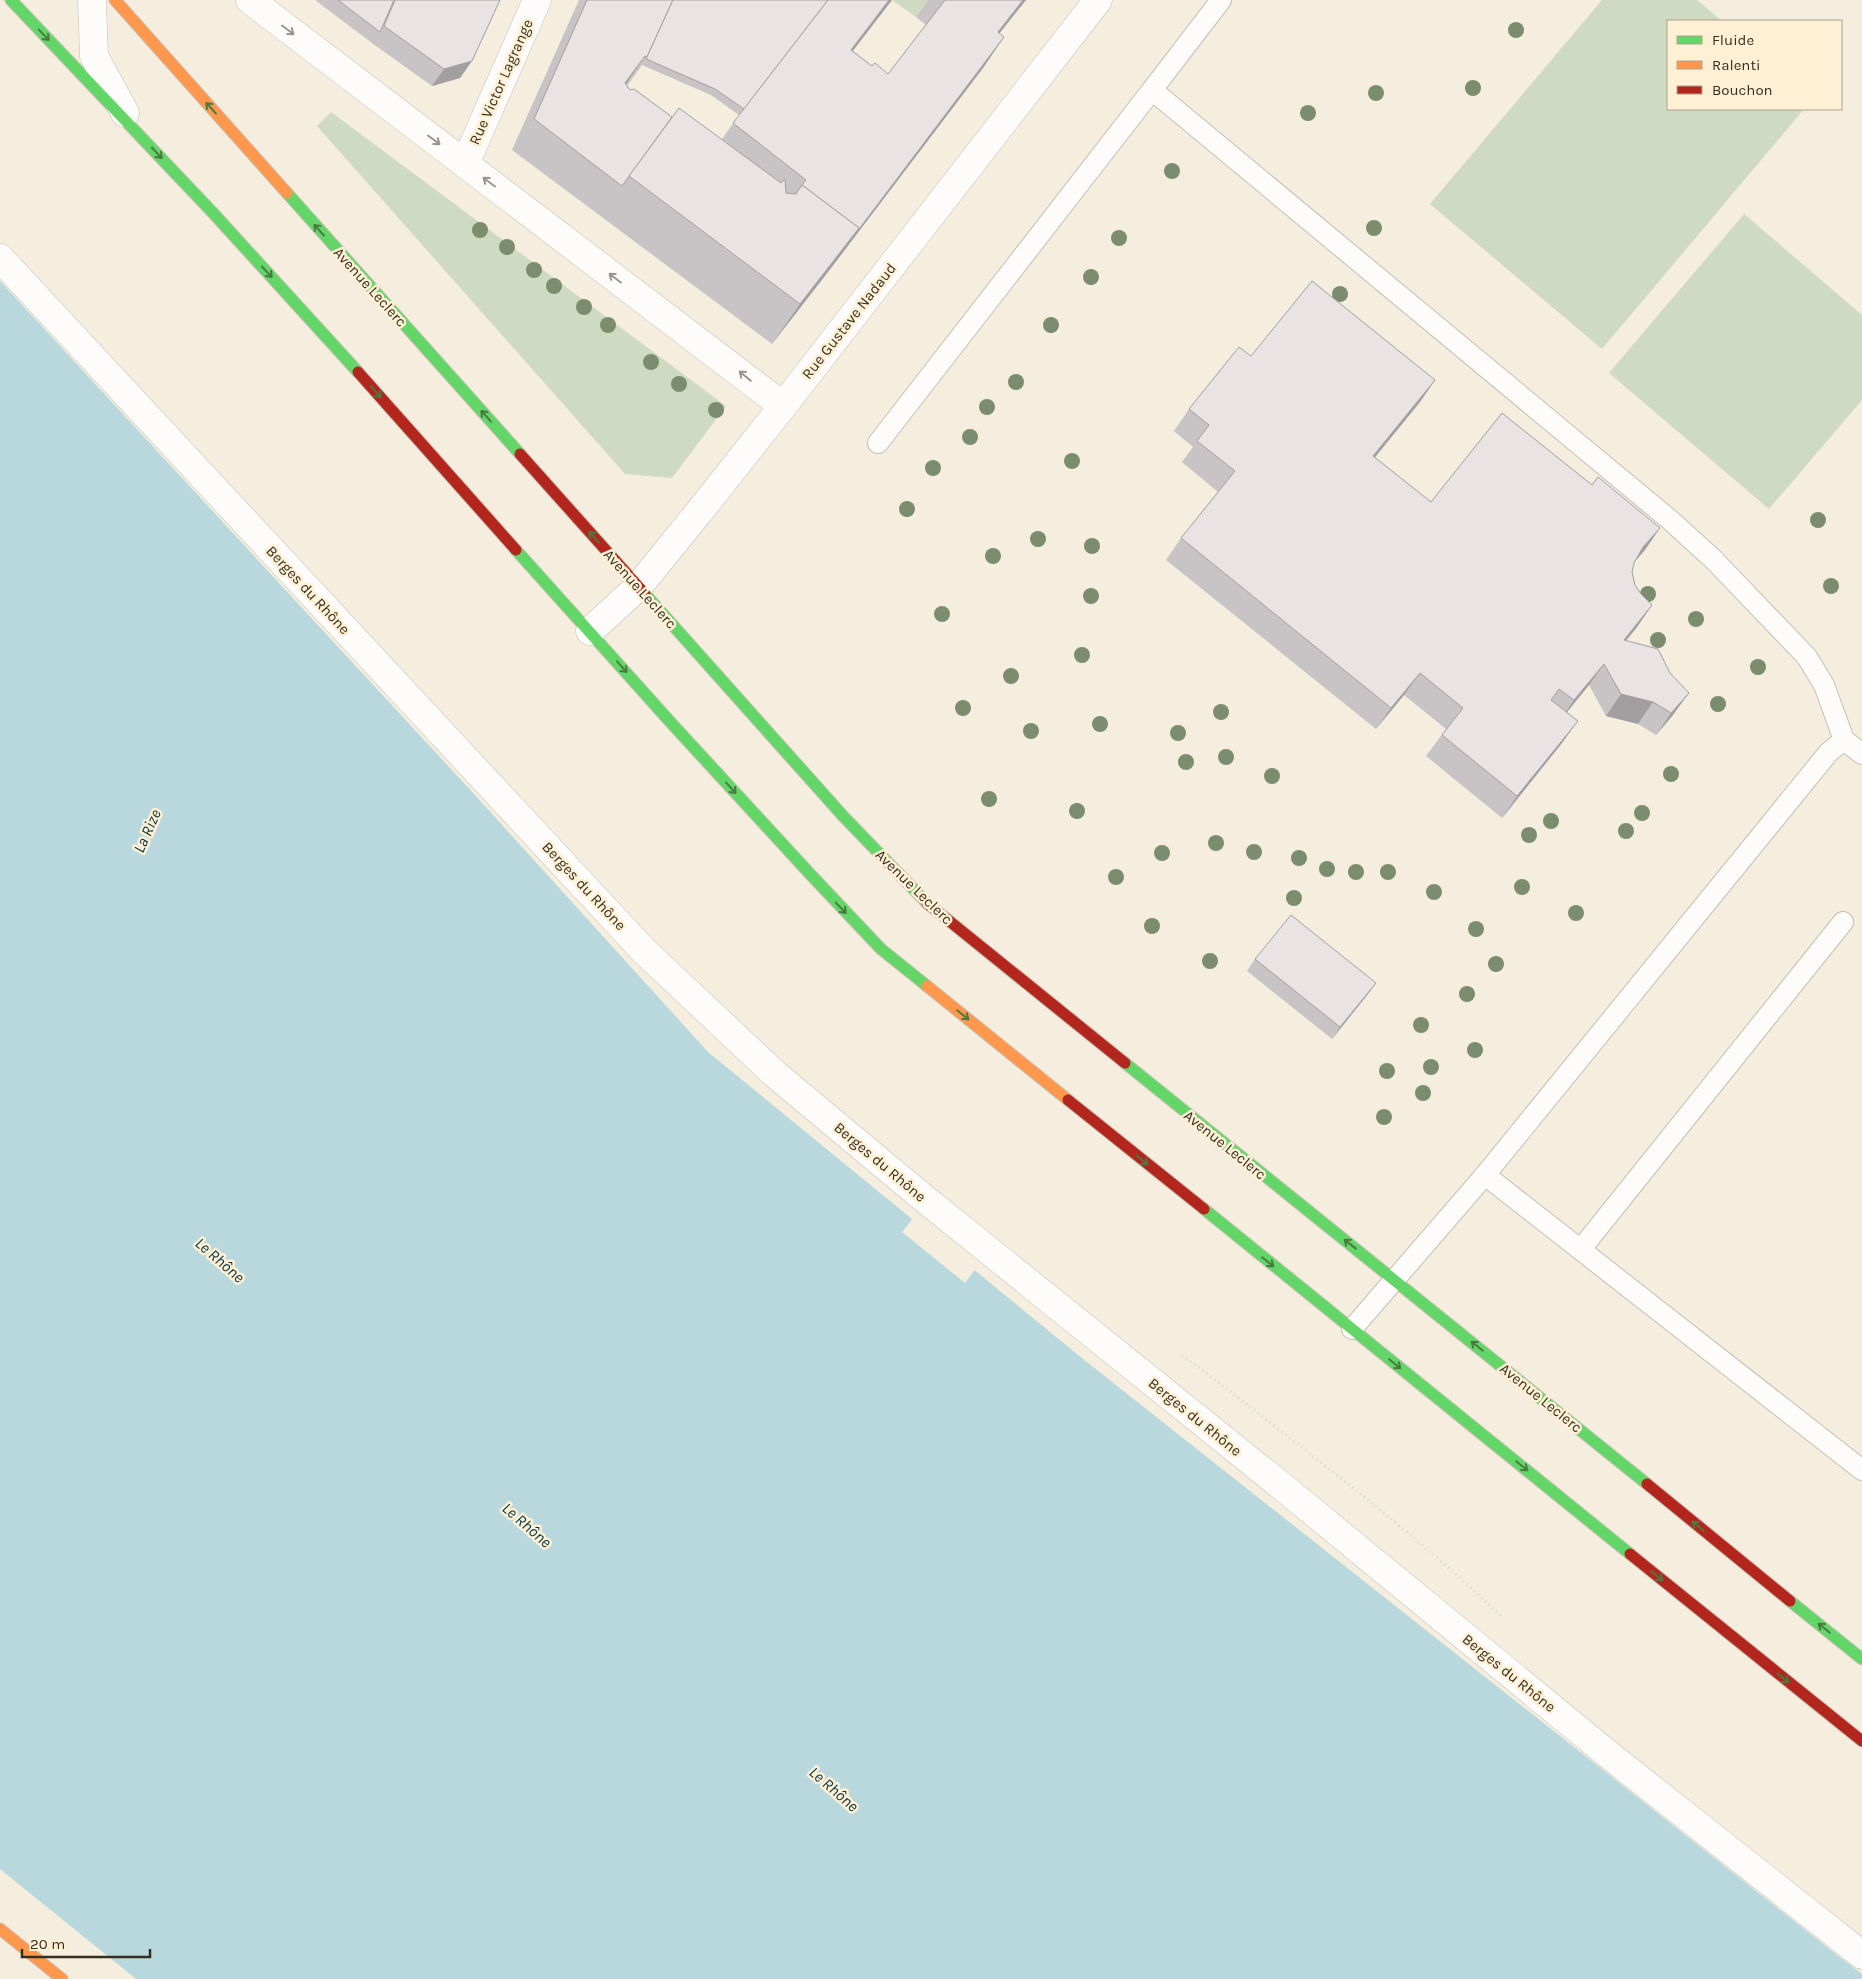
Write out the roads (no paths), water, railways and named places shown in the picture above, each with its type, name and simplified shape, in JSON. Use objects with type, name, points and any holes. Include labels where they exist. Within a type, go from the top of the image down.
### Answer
[{"type":"main road","points":[[11,0],[132,126],[331,342],[798,862],[881,949],[1862,1741]]},
{"type":"main road","name":"Avenue Leclerc","points":[[115,0],[843,816],[929,906],[1396,1280],[1862,1659]]},
{"type":"main road","points":[[0,1929],[62,1979]]},
{"type":"street","points":[[92,0],[94,56],[132,126]]},
{"type":"street","points":[[250,0],[783,406]]},
{"type":"street","name":"Rue Victor Lagrange","points":[[465,164],[537,0]]},
{"type":"street","name":"Rue Gustave Nadaud","points":[[590,631],[638,587],[783,406],[1098,0]]},
{"type":"street","name":"Berges du Rhône","points":[[0,258],[644,951],[776,1075],[921,1196],[1284,1488],[1614,1759],[1862,1956]]},
{"type":"lane","points":[[878,443],[1221,0]]},
{"type":"lane","points":[[1152,90],[1662,513],[1714,560],[1807,657],[1824,685],[1844,740],[1862,754]]},
{"type":"lane","points":[[1352,1329],[1485,1174],[1829,752],[1844,740]]},
{"type":"lane","points":[[1581,1249],[1843,922]]},
{"type":"lane","points":[[1485,1174],[1862,1470]]},
{"type":"water","points":[[0,281],[474,794],[708,1052],[1083,1359],[1862,1974],[1862,1979],[136,1979],[0,1869]]},
{"type":"water label","name":"La Rize","points":[[147,831]]},
{"type":"water label","name":"Le Rhône","points":[[220,1260]]},
{"type":"water label","name":"Le Rhône","points":[[527,1525]]},
{"type":"water label","name":"Le Rhône","points":[[834,1789]]}]
